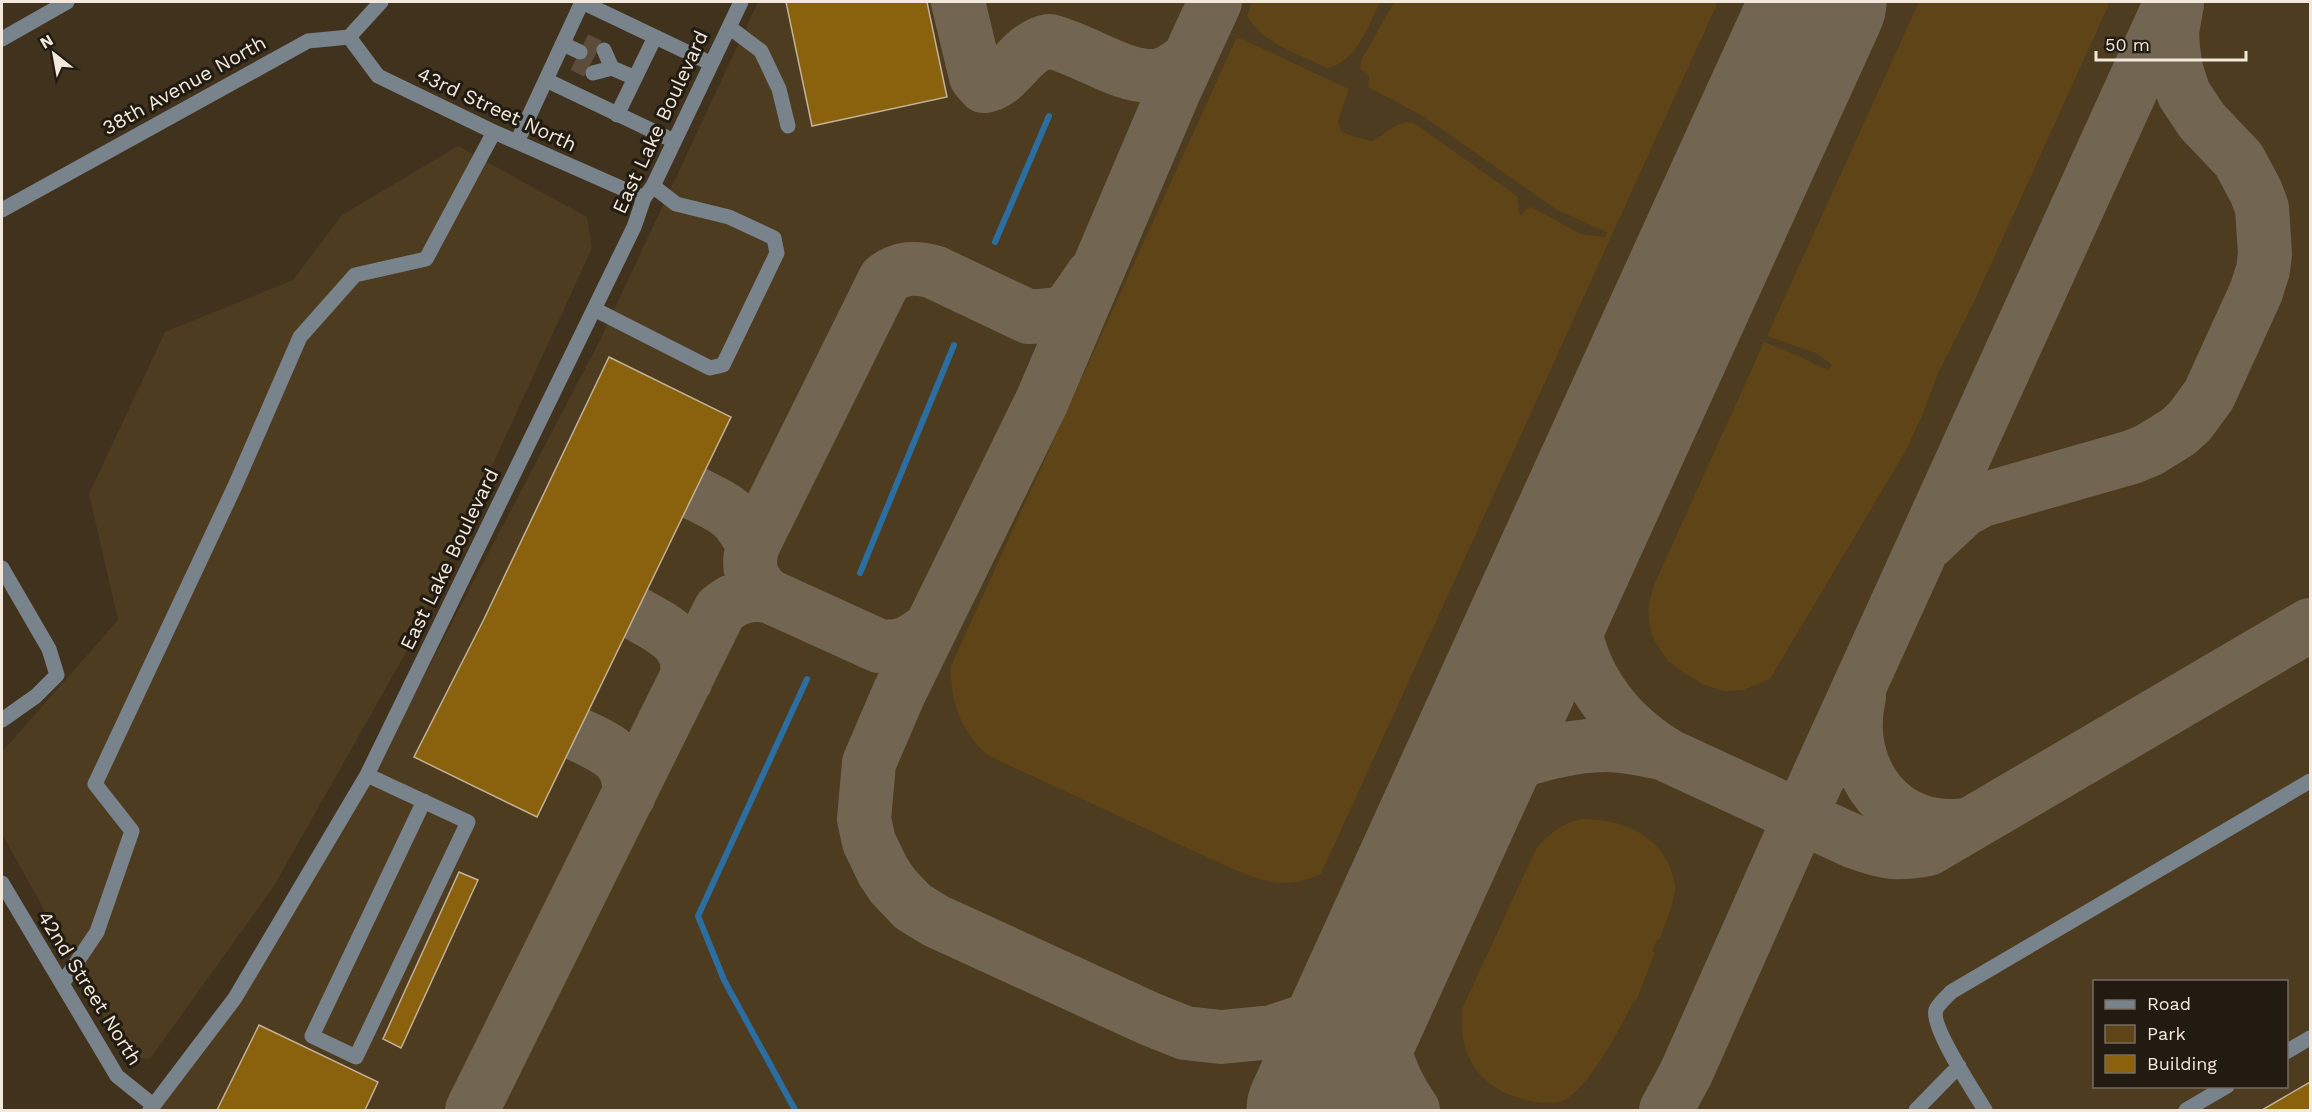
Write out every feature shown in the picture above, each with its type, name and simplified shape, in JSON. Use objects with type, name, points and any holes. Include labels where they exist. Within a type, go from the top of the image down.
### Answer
[{"type":"street","points":[[2,39],[67,2]]},
{"type":"street","points":[[349,38],[381,2]]},
{"type":"street","points":[[517,142],[546,80],[574,49],[582,2],[710,63]]},
{"type":"street","name":"East Lake Boulevard","points":[[152,1108],[235,998],[367,774],[634,227],[648,192],[741,2]]},
{"type":"street","points":[[729,27],[761,51],[779,89],[788,126]]},
{"type":"street","name":"43rd Street North","points":[[349,38],[378,76],[494,132],[676,204],[729,217],[774,238],[777,253],[723,365],[710,368],[594,309]]},
{"type":"street","name":"38th Avenue North","points":[[2,210],[308,40],[349,38]]},
{"type":"street","points":[[617,115],[655,38]]},
{"type":"street","points":[[602,63],[635,78]]},
{"type":"street","points":[[546,80],[674,141]]},
{"type":"street","points":[[62,984],[97,932],[132,831],[95,784],[236,486],[300,337],[355,275],[426,259],[494,132]]},
{"type":"street","points":[[2,568],[49,649],[57,675],[36,696],[2,720]]},
{"type":"street","points":[[367,774],[424,801],[468,822],[356,1057],[312,1036],[424,801]]},
{"type":"street","points":[[1985,1110],[1945,1043],[1935,1021],[1936,1009],[1951,992],[2310,781]]},
{"type":"street","name":"42nd Street North","points":[[2,883],[117,1076],[152,1108]]},
{"type":"street","points":[[2288,1051],[2310,1038]]},
{"type":"street","points":[[1916,1110],[1959,1066]]},
{"type":"street","points":[[2186,1110],[2224,1088]]},
{"type":"shaded area","points":[[758,2],[2310,2],[2310,1110],[160,1110],[379,762],[599,342]]},
{"type":"shaded area","points":[[458,146],[587,217],[592,248],[409,647],[274,886],[150,1059],[126,1057],[2,834],[2,752],[118,620],[89,494],[165,332],[293,280],[342,215]]},
{"type":"green space","points":[[1252,2],[1380,2],[1354,51],[1337,65],[1327,68],[1282,47],[1261,33],[1247,15]]},
{"type":"green space","points":[[1394,2],[1718,2],[1321,874],[1295,882],[1272,882],[1249,876],[1224,865],[989,756],[971,737],[959,716],[953,692],[951,666],[1236,39],[1242,39],[1349,89],[1338,121],[1341,131],[1372,141],[1397,125],[1414,123],[1517,196],[1521,215],[1531,207],[1581,234],[1605,237],[1606,232],[1557,210],[1423,116],[1368,87],[1369,76],[1360,69],[1362,59]]},
{"type":"green space","points":[[1919,2],[2110,2],[1977,295],[1939,371],[1905,452],[1770,679],[1744,690],[1724,691],[1706,686],[1668,661],[1656,643],[1651,633],[1648,610],[1653,587],[1764,342],[1822,368],[1829,369],[1832,365],[1816,353],[1767,336]]},
{"type":"green space","points":[[1580,819],[1621,824],[1645,836],[1664,855],[1673,877],[1675,891],[1667,920],[1660,939],[1657,940],[1652,951],[1655,953],[1636,1001],[1633,1002],[1613,1041],[1595,1069],[1576,1092],[1566,1099],[1553,1103],[1534,1102],[1498,1089],[1476,1070],[1464,1043],[1462,1009],[1536,849],[1555,831]]},
{"type":"building","points":[[786,2],[927,2],[947,97],[812,126]]},
{"type":"building","points":[[609,357],[731,417],[537,817],[414,757],[484,619]]},
{"type":"building","points":[[459,872],[478,880],[401,1048],[383,1039]]},
{"type":"building","points":[[259,1025],[378,1082],[365,1110],[217,1110]]},
{"type":"building","points":[[2310,1082],[2310,1110],[2262,1110]]},
{"type":"waterway","points":[[995,242],[1049,116]]},
{"type":"waterway","points":[[860,573],[954,345]]},
{"type":"waterway","points":[[795,1110],[724,980],[698,916],[807,679]]},
{"type":"taxiway","points":[[958,2],[976,77],[984,86],[1000,79],[1030,50],[1049,41],[1140,75],[1162,74],[1189,58]]},
{"type":"taxiway","points":[[1215,2],[1174,91],[1042,401],[899,693],[869,763],[864,819],[869,842],[883,871],[893,886],[913,907],[936,921],[1185,1033],[1221,1037],[1272,1032],[1329,1013],[1370,988]]},
{"type":"taxiway","points":[[1666,1110],[1686,1073],[2171,2]]},
{"type":"taxiway","points":[[1928,543],[1963,510],[1982,500],[2132,457],[2149,450],[2178,432],[2190,421],[2209,395],[2256,292],[2263,270],[2265,254],[2262,208],[2239,160],[2202,121],[2184,94],[2176,69],[2173,48],[2172,32],[2177,4]]},
{"type":"taxiway","points":[[769,596],[758,585],[751,572],[750,558],[754,543],[885,279],[908,269],[934,272],[1029,317],[1061,314],[1072,305],[1092,276]]},
{"type":"taxiway","points":[[694,493],[730,513],[742,526],[753,546]]},
{"type":"taxiway","points":[[1587,511],[1573,574],[1572,603],[1575,630],[1582,656],[1607,702],[1625,722],[1669,756],[1855,842],[1883,851],[1908,852],[1928,849],[2310,625]]},
{"type":"taxiway","points":[[472,1110],[720,610],[743,597],[769,596],[879,646],[887,647],[908,643],[932,626]]},
{"type":"taxiway","points":[[635,613],[666,631],[681,646],[687,667],[686,680]]},
{"type":"taxiway","points":[[1859,697],[1856,724],[1858,750],[1866,773],[1879,794],[1897,810],[1918,821],[1943,826],[1971,824]]},
{"type":"taxiway","points":[[577,734],[607,749],[622,763],[629,782],[629,795]]},
{"type":"taxiway","points":[[1462,784],[1513,763],[1570,748],[1614,745],[1666,754]]},
{"type":"taxiway","points":[[1373,980],[1384,1048],[1395,1079],[1413,1110]]},
{"type":"runway","points":[[1314,1110],[1819,2]]},
{"type":"tunnel","points":[[585,41],[604,50]]},
{"type":"tunnel","points":[[580,52],[599,62]]},
{"type":"tunnel","points":[[574,63],[593,73]]}]
